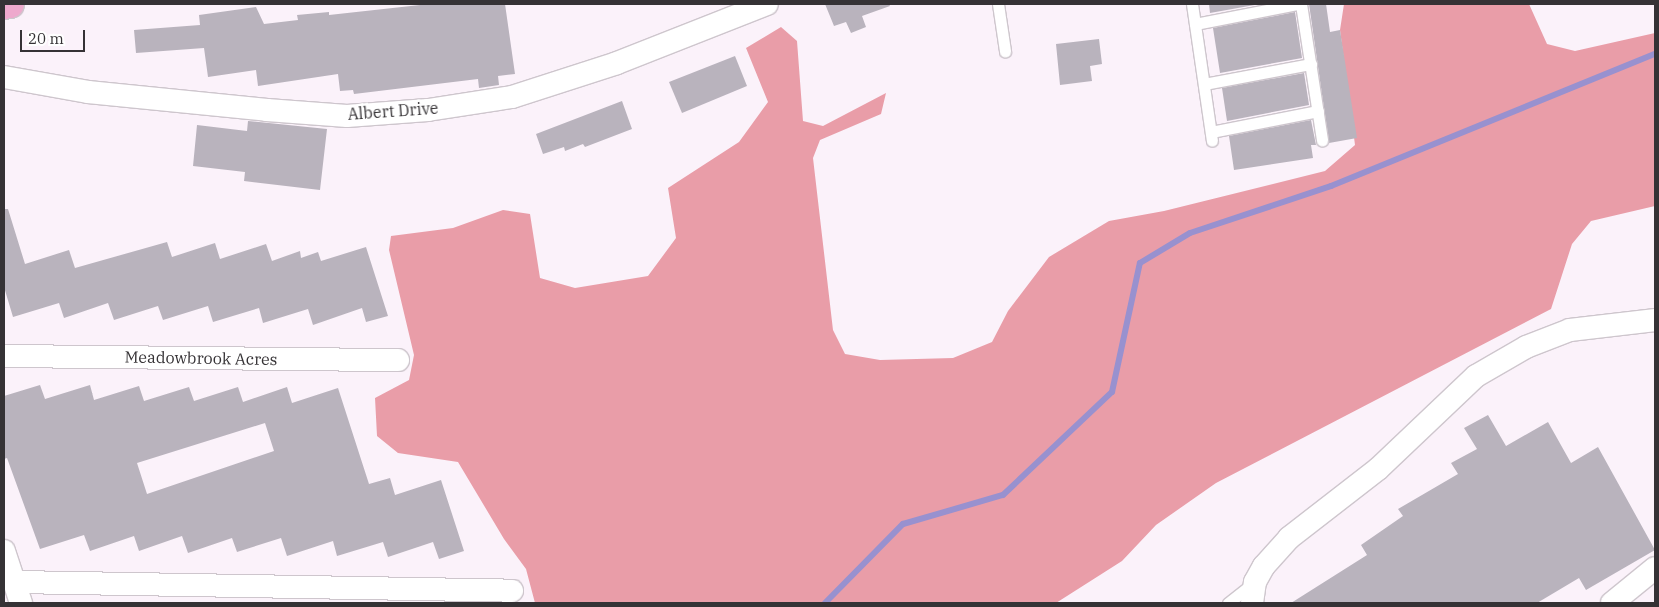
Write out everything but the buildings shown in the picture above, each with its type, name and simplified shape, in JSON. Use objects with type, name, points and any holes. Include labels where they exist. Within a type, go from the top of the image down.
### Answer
[{"type":"main road","points":[[4,5],[10,4]]},
{"type":"street","name":"Albert Drive","points":[[4,77],[88,92],[268,110],[347,116],[428,110],[512,97],[617,63],[767,4]]},
{"type":"street","points":[[1254,593],[1264,566],[1289,538],[1378,469],[1476,376],[1526,347],[1570,330],[1655,320]]},
{"type":"street","name":"Meadowbrook Acres","points":[[4,356],[398,360]]},
{"type":"street","points":[[4,551],[18,593],[361,596],[512,590]]},
{"type":"street","points":[[1612,603],[1655,568]]},
{"type":"lane","points":[[998,4],[1005,51]]},
{"type":"lane","points":[[1192,4],[1211,136],[1318,111]]},
{"type":"lane","points":[[1195,24],[1300,4],[1322,140]]},
{"type":"lane","points":[[1204,84],[1311,64]]},
{"type":"lane","points":[[1228,603],[1254,593]]},
{"type":"shaded area","points":[[1344,4],[1529,4],[1547,44],[1575,51],[1655,33],[1655,206],[1591,221],[1572,244],[1551,309],[1216,483],[1156,525],[1122,561],[1056,603],[535,603],[526,569],[504,539],[458,462],[398,453],[377,436],[375,398],[409,380],[414,355],[389,250],[391,236],[453,228],[503,210],[530,214],[540,278],[575,288],[648,276],[676,238],[668,188],[739,142],[768,102],[746,48],[781,27],[797,41],[803,121],[823,126],[886,93],[881,114],[820,140],[813,158],[833,330],[845,354],[880,360],[953,358],[992,342],[1008,311],[1049,257],[1109,221],[1164,211],[1325,171],[1355,145],[1340,30]]},
{"type":"waterway","points":[[825,603],[903,524],[1003,495],[1112,392],[1140,263],[1190,233],[1331,186],[1655,54]]}]
